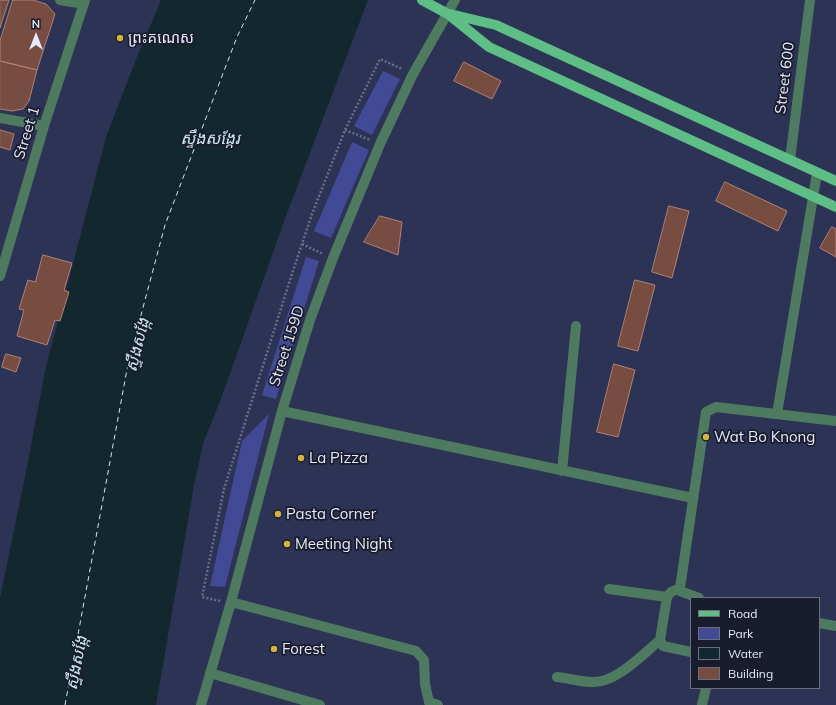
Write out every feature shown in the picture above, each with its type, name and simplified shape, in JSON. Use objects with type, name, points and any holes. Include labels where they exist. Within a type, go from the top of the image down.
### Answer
[{"type":"main road","points":[[422,0],[448,14],[488,47],[836,207]]},
{"type":"main road","points":[[448,14],[496,25],[836,182]]},
{"type":"street","points":[[60,0],[85,2]]},
{"type":"street","name":"Street 159D","points":[[201,705],[231,602],[282,411],[310,320],[333,258],[380,144],[413,74],[455,0]]},
{"type":"street","name":"Street 600","points":[[790,160],[810,0]]},
{"type":"street","name":"Street 1","points":[[0,276],[5,244],[85,2]]},
{"type":"street","points":[[0,118],[44,126]]},
{"type":"street","points":[[777,414],[817,173]]},
{"type":"street","points":[[562,471],[576,326]]},
{"type":"street","points":[[696,597],[680,591],[680,588],[706,412],[716,407],[836,421]]},
{"type":"street","points":[[282,411],[693,498]]},
{"type":"street","points":[[680,588],[671,592],[667,597],[660,640],[662,646],[690,652]]},
{"type":"street","points":[[609,589],[667,597]]},
{"type":"street","points":[[231,602],[416,651],[424,660],[425,684],[429,702],[438,705]]},
{"type":"street","points":[[820,623],[836,626]]},
{"type":"street","points":[[556,677],[594,682],[605,680],[617,675],[660,640]]},
{"type":"street","points":[[210,673],[320,705]]},
{"type":"street","points":[[702,705],[706,689]]},
{"type":"path","points":[[231,602],[202,597],[224,489],[302,244],[344,130],[380,59],[413,74]]},
{"type":"path","points":[[344,130],[380,144]]},
{"type":"path","points":[[302,244],[333,258]]},
{"type":"green space","points":[[383,71],[400,79],[372,135],[354,126]]},
{"type":"green space","points":[[352,142],[369,150],[331,238],[314,231]]},
{"type":"green space","points":[[306,257],[319,261],[276,399],[262,395]]},
{"type":"green space","points":[[269,414],[225,587],[210,586],[242,441]]},
{"type":"water","name":"ស្ទឹងសង្កែរ","points":[[161,0],[368,0],[286,216],[222,396],[203,444],[195,480],[156,705],[0,705],[0,598],[45,371],[106,137]]},
{"type":"building","points":[[0,0],[9,0],[0,28]]},
{"type":"building","points":[[13,0],[33,0],[46,4],[55,14],[37,70],[0,61],[0,41]]},
{"type":"building","points":[[0,61],[37,70],[29,101],[23,109],[12,111],[0,109]]},
{"type":"building","points":[[464,62],[501,81],[492,99],[454,81]]},
{"type":"building","points":[[0,130],[14,134],[10,150],[0,147]]},
{"type":"building","points":[[725,182],[787,211],[778,231],[716,201]]},
{"type":"building","points":[[669,206],[689,211],[672,278],[652,272]]},
{"type":"building","points":[[380,216],[402,222],[398,255],[364,242]]},
{"type":"building","points":[[832,227],[836,229],[836,257],[820,248]]},
{"type":"building","points":[[43,255],[72,263],[64,290],[69,292],[60,321],[55,320],[47,345],[17,336],[24,310],[19,309],[28,280],[35,282]]},
{"type":"building","points":[[635,280],[655,285],[638,351],[618,346]]},
{"type":"building","points":[[6,354],[21,358],[16,372],[2,367]]},
{"type":"building","points":[[614,364],[635,370],[618,437],[597,432]]},
{"type":"ferry route","points":[[65,705],[128,364],[165,225],[237,37],[255,0]]},
{"type":"place","name":"ព្រះគណេស","points":[[120,38]]},
{"type":"place","name":"Wat Bo Knong","points":[[706,437]]},
{"type":"place","name":"La Pizza","points":[[301,458]]},
{"type":"place","name":"Pasta Corner","points":[[278,514]]},
{"type":"place","name":"Meeting Night","points":[[287,544]]},
{"type":"place","name":"Forest","points":[[274,649]]},
{"type":"water label","name":"ស្ទឹងសង្កែ","points":[[138,345]]},
{"type":"water label","name":"ស្ទឹងសង្កែ","points":[[77,663]]}]
